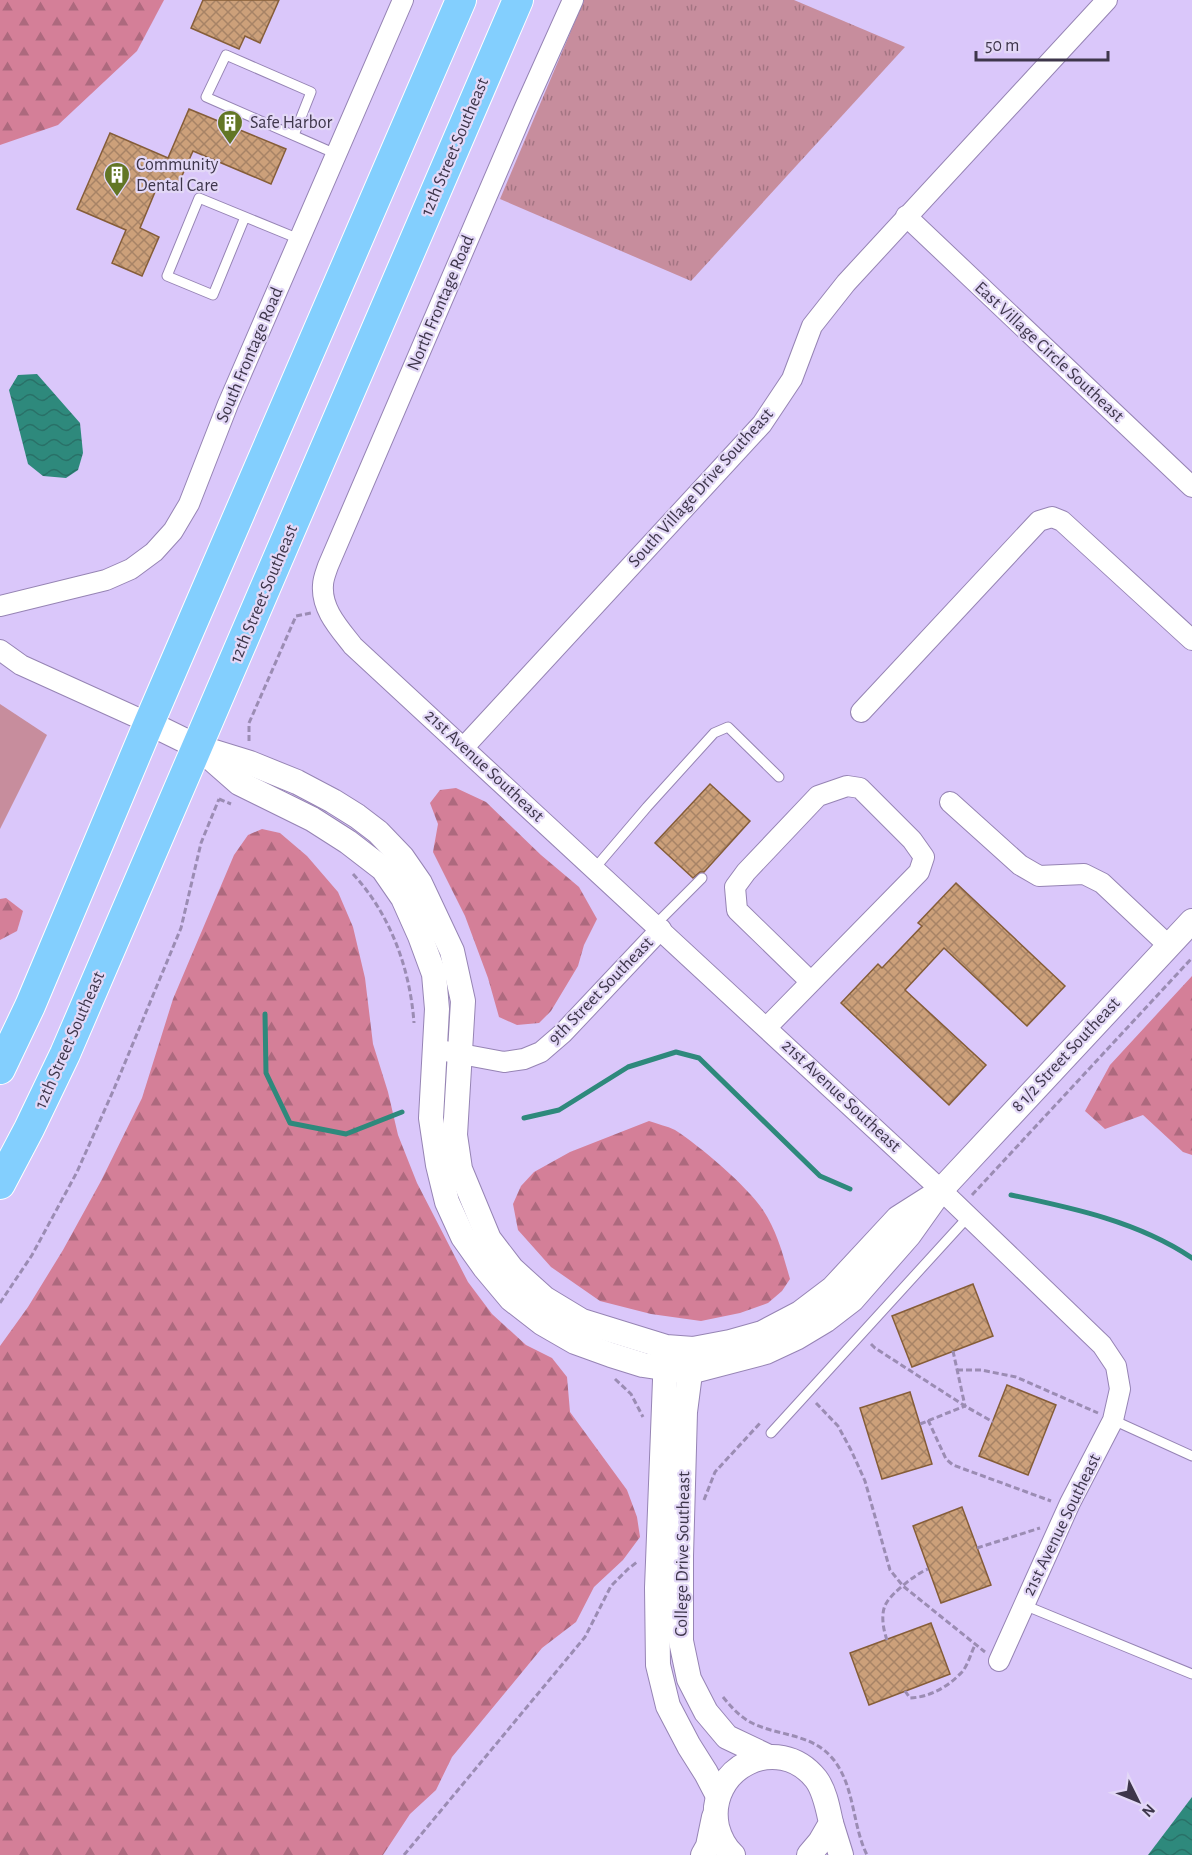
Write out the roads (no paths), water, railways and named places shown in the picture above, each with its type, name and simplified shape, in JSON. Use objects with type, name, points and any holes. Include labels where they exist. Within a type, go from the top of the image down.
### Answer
[{"type":"main road","points":[[0,1069],[30,1006],[149,723],[461,0]]},
{"type":"main road","name":"12th Street Southeast","points":[[0,1184],[65,1054],[518,0]]},
{"type":"street","name":"South Frontage Road","points":[[0,606],[106,580],[131,569],[154,552],[174,531],[189,504],[228,404],[403,0]]},
{"type":"street","name":"North Frontage Road","points":[[327,610],[323,586],[328,566],[573,0]]},
{"type":"street","name":"South Village Drive Southeast","points":[[464,747],[762,424],[792,379],[812,326],[846,283],[1107,0]]},
{"type":"street","name":"East Village Circle Southeast","points":[[906,216],[1192,487]]},
{"type":"street","points":[[861,712],[1040,521],[1052,517],[1062,521],[1192,640]]},
{"type":"street","name":"21st Avenue Southeast","points":[[327,610],[353,645],[941,1190],[1102,1345],[1116,1366],[1120,1389],[1113,1420],[1070,1503],[999,1661]]},
{"type":"street","points":[[0,650],[21,665],[149,723],[244,773],[348,842],[383,870],[403,898],[434,974],[437,1009],[432,1118],[438,1165],[447,1202],[463,1237],[484,1268],[511,1299],[542,1323],[575,1342],[632,1362],[666,1358]]},
{"type":"street","points":[[244,773],[297,782],[333,801],[378,832],[402,857],[420,882],[452,951],[463,1002],[455,1135],[460,1169],[489,1239],[512,1269],[544,1298],[582,1321],[666,1358]]},
{"type":"street","points":[[767,1028],[919,872],[924,857],[912,840],[860,788],[847,786],[818,796],[746,872],[735,887],[737,910],[811,982]]},
{"type":"street","points":[[950,802],[1020,865],[1039,876],[1084,874],[1102,883],[1169,945]]},
{"type":"street","name":"8 1/2 Street Southeast","points":[[666,1358],[690,1372],[766,1352],[826,1320],[852,1300],[909,1235],[941,1190],[1192,921]]},
{"type":"street","name":"9th Street Southeast","points":[[435,1048],[460,1055],[504,1062],[524,1059],[541,1052],[563,1033],[658,926]]},
{"type":"street","name":"8 1/2 Street Southeast","points":[[666,1358],[693,1349],[762,1333],[800,1313],[833,1288],[898,1218],[941,1190]]},
{"type":"street","name":"College Drive Southeast","points":[[693,1349],[685,1424],[681,1556],[681,1641],[689,1679],[706,1712],[727,1737],[770,1757],[787,1759],[805,1768],[817,1780],[827,1803],[831,1823]]},
{"type":"street","name":"College Drive Southeast","points":[[666,1358],[658,1556],[658,1665],[668,1706],[706,1773],[716,1805],[719,1836],[733,1855]]},
{"type":"street","points":[[703,1855],[708,1846],[716,1805],[723,1784],[736,1770],[750,1761],[770,1757]]},
{"type":"street","points":[[808,1855],[820,1842],[831,1823]]},
{"type":"street","points":[[831,1823],[841,1855]]},
{"type":"lane","points":[[294,135],[312,92],[226,54],[206,97],[336,154]]},
{"type":"lane","points":[[245,217],[213,295],[167,276],[200,198],[299,239]]},
{"type":"lane","points":[[595,868],[646,807],[714,733],[728,727],[779,777]]},
{"type":"lane","points":[[658,926],[702,878]]},
{"type":"lane","points":[[771,1433],[968,1217]]},
{"type":"lane","points":[[1113,1420],[1192,1456]]},
{"type":"lane","points":[[1023,1605],[1192,1674]]},
{"type":"water","points":[[37,374],[80,423],[83,453],[78,470],[66,478],[43,476],[28,464],[9,390],[18,375]]},
{"type":"water","points":[[1192,1797],[1192,1855],[1148,1855]]},
{"type":"waterway","points":[[265,1014],[266,1073],[290,1123],[346,1134],[402,1112]]},
{"type":"waterway","points":[[524,1118],[559,1110],[628,1067],[676,1052],[699,1058],[820,1176],[850,1189]]},
{"type":"waterway","points":[[1011,1195],[1082,1211],[1128,1226],[1172,1245],[1192,1258]]},
{"type":"place","name":"Safe Harbor","points":[[230,146]]},
{"type":"place","name":"Community Dental Care","points":[[117,198]]}]
